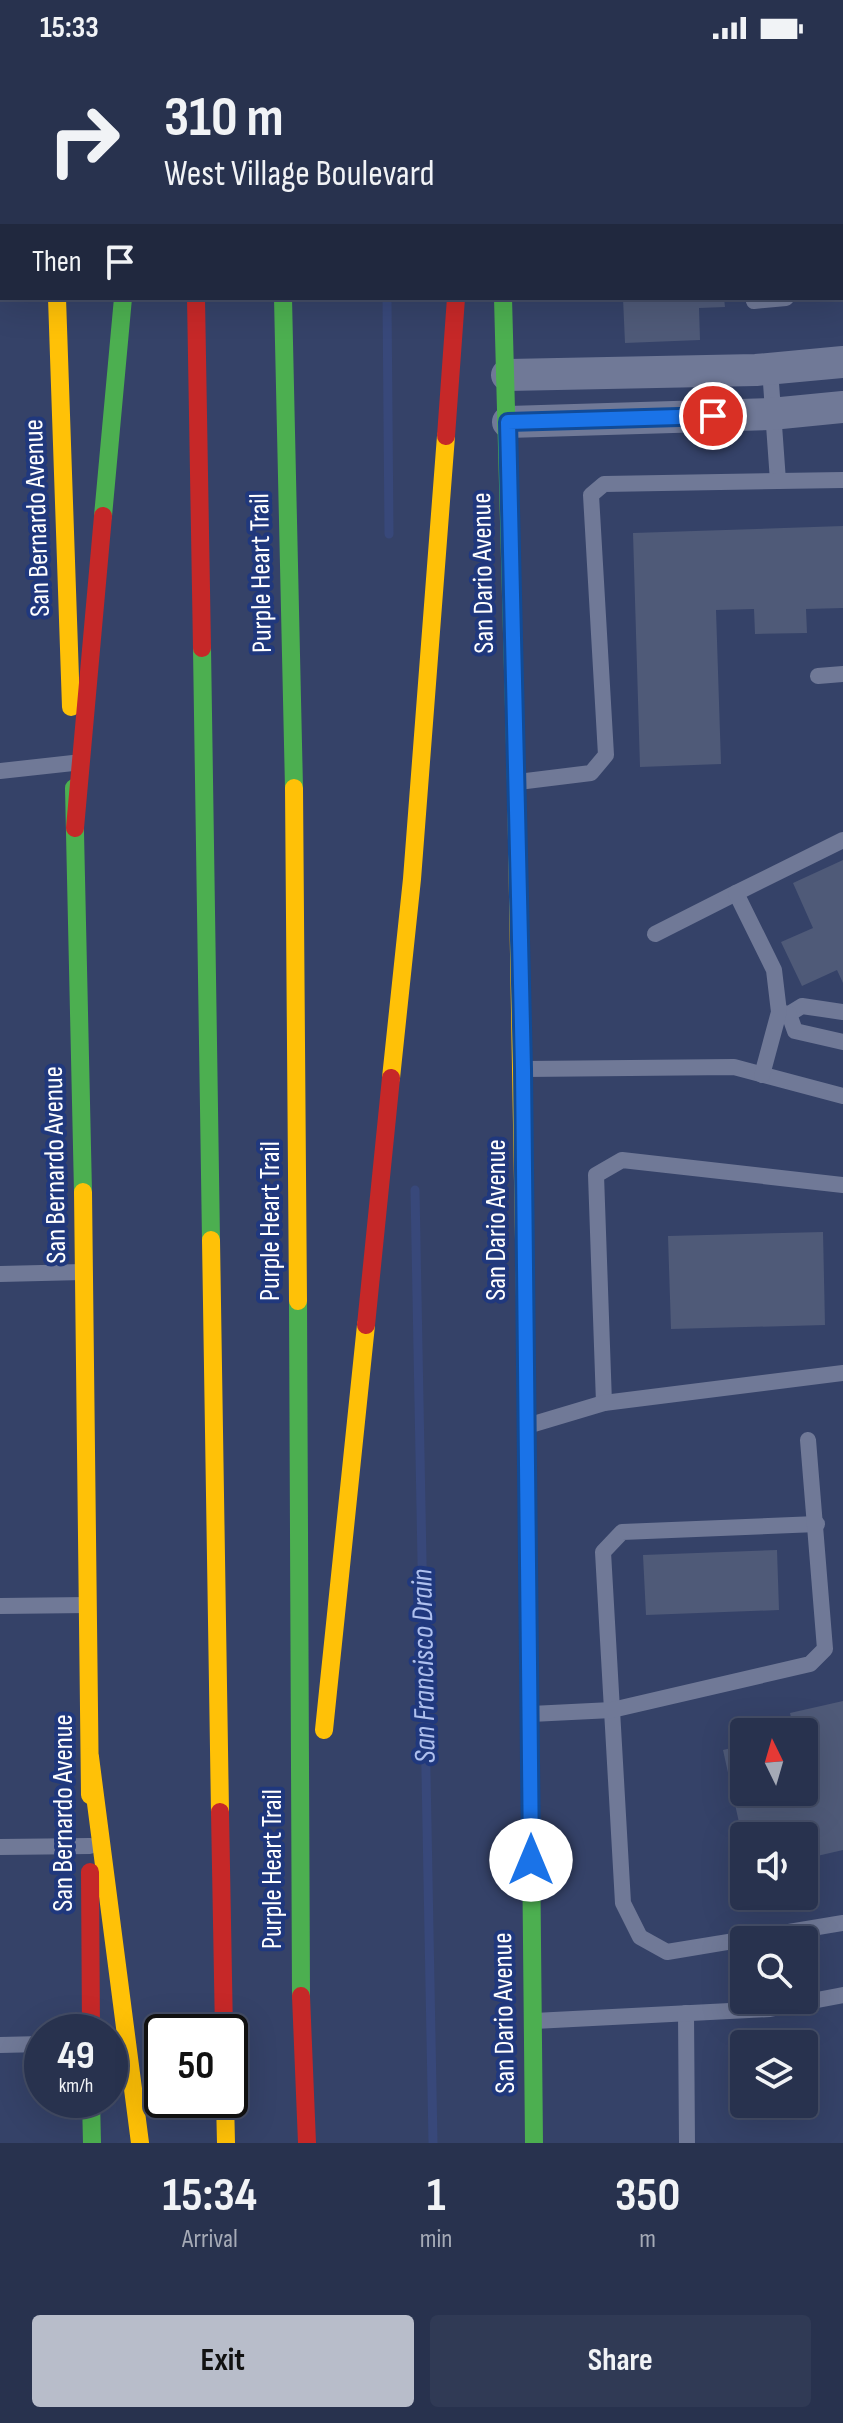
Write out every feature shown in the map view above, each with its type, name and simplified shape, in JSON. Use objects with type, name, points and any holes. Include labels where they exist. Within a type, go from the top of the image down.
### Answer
[{"type":"main road","name":"San Bernardo Avenue","points":[[57,300],[75,828],[85,1272],[91,2014]]},
{"type":"main road","points":[[75,828],[123,300]]},
{"type":"main road","name":"Purple Heart Trail","points":[[196,300],[224,2014]]},
{"type":"main road","name":"Purple Heart Trail","points":[[283,300],[297,953],[300,1959],[307,2143]]},
{"type":"main road","points":[[300,1959],[412,879],[456,300]]},
{"type":"main road","name":"San Dario Avenue","points":[[503,300],[523,1069],[534,2143]]},
{"type":"main road","points":[[90,1757],[140,2143]]},
{"type":"main road","points":[[91,2118],[92,2143]]},
{"type":"main road","points":[[225,2118],[226,2143]]},
{"type":"street","points":[[507,375],[770,369],[843,362]]},
{"type":"street","points":[[508,422],[771,414],[843,407]]},
{"type":"lane","points":[[770,369],[778,481]]},
{"type":"lane","points":[[516,782],[591,773],[606,755],[591,495],[604,484],[843,480]]},
{"type":"lane","points":[[818,676],[843,674]]},
{"type":"lane","points":[[0,771],[73,763]]},
{"type":"lane","points":[[655,934],[843,840]]},
{"type":"lane","points":[[736,893],[774,970],[784,1013],[795,1031],[843,1042]]},
{"type":"lane","points":[[762,1075],[784,1013],[802,1006],[843,1012]]},
{"type":"lane","points":[[523,1069],[734,1067],[843,1096]]},
{"type":"lane","points":[[604,1403],[596,1175],[622,1160],[843,1185]]},
{"type":"lane","points":[[0,1274],[85,1272]]},
{"type":"lane","points":[[526,1427],[604,1403],[843,1373]]},
{"type":"lane","points":[[530,1714],[612,1710],[810,1664],[825,1649],[808,1440]]},
{"type":"lane","points":[[817,1524],[622,1532],[603,1552],[623,1903],[640,1937],[667,1952],[843,1923]]},
{"type":"lane","points":[[0,1606],[90,1605]]},
{"type":"lane","points":[[0,1847],[90,1846]]},
{"type":"lane","points":[[533,2022],[770,2009],[843,1995]]},
{"type":"lane","points":[[686,2013],[687,2143]]},
{"type":"lane","points":[[0,2045],[24,2044]]},
{"type":"building","points":[[623,300],[724,300],[725,307],[699,308],[700,340],[625,343]]},
{"type":"building","points":[[843,526],[843,608],[806,609],[807,633],[755,634],[754,609],[716,610],[721,764],[640,767],[633,533]]},
{"type":"building","points":[[843,860],[843,983],[837,970],[802,986],[781,942],[813,928],[793,883]]},
{"type":"building","points":[[823,1232],[825,1325],[671,1329],[668,1236]]},
{"type":"building","points":[[777,1550],[779,1610],[646,1615],[643,1555]]},
{"type":"building","points":[[843,1701],[843,1850],[818,1856],[818,1822],[739,1822],[735,1806],[818,1806],[818,1718],[791,1718],[790,1713]]},
{"type":"building","points":[[730,1748],[730,1782],[723,1750]]},
{"type":"waterway","name":"San Francisco Drain","points":[[387,300],[389,534]]},
{"type":"waterway","name":"San Francisco Drain","points":[[415,1190],[433,2143]]},
{"type":"traffic: fast","points":[[103,516],[123,300]]},
{"type":"traffic: fast","points":[[283,300],[294,788]]},
{"type":"traffic: fast","points":[[503,300],[516,783]]},
{"type":"traffic: fast","points":[[202,648],[211,1240]]},
{"type":"traffic: fast","points":[[74,788],[83,1192]]},
{"type":"traffic: fast","points":[[298,1301],[301,1996]]},
{"type":"traffic: fast","points":[[531,1841],[534,2143]]},
{"type":"traffic: fast","points":[[91,2118],[92,2143]]},
{"type":"traffic: slow","points":[[57,300],[71,707]]},
{"type":"traffic: slow","points":[[391,1078],[412,879],[446,436]]},
{"type":"traffic: slow","points":[[516,783],[526,1353]]},
{"type":"traffic: slow","points":[[294,788],[298,1301]]},
{"type":"traffic: slow","points":[[83,1192],[90,1795]]},
{"type":"traffic: slow","points":[[211,1240],[220,1812]]},
{"type":"traffic: slow","points":[[324,1730],[366,1325]]},
{"type":"traffic: slow","points":[[90,1757],[140,2143]]},
{"type":"traffic: slow","points":[[225,2118],[226,2143]]},
{"type":"traffic: jam","points":[[196,300],[202,648]]},
{"type":"traffic: jam","points":[[446,436],[456,300]]},
{"type":"traffic: jam","points":[[75,828],[103,516]]},
{"type":"traffic: jam","points":[[366,1325],[391,1078]]},
{"type":"traffic: jam","points":[[526,1353],[531,1841]]},
{"type":"traffic: jam","points":[[220,1812],[224,2014]]},
{"type":"traffic: jam","points":[[90,1872],[91,2014]]},
{"type":"traffic: jam","points":[[301,1996],[307,2143]]},
{"type":"route","points":[[531,1860],[523,1069],[508,422],[713,416]]}]
